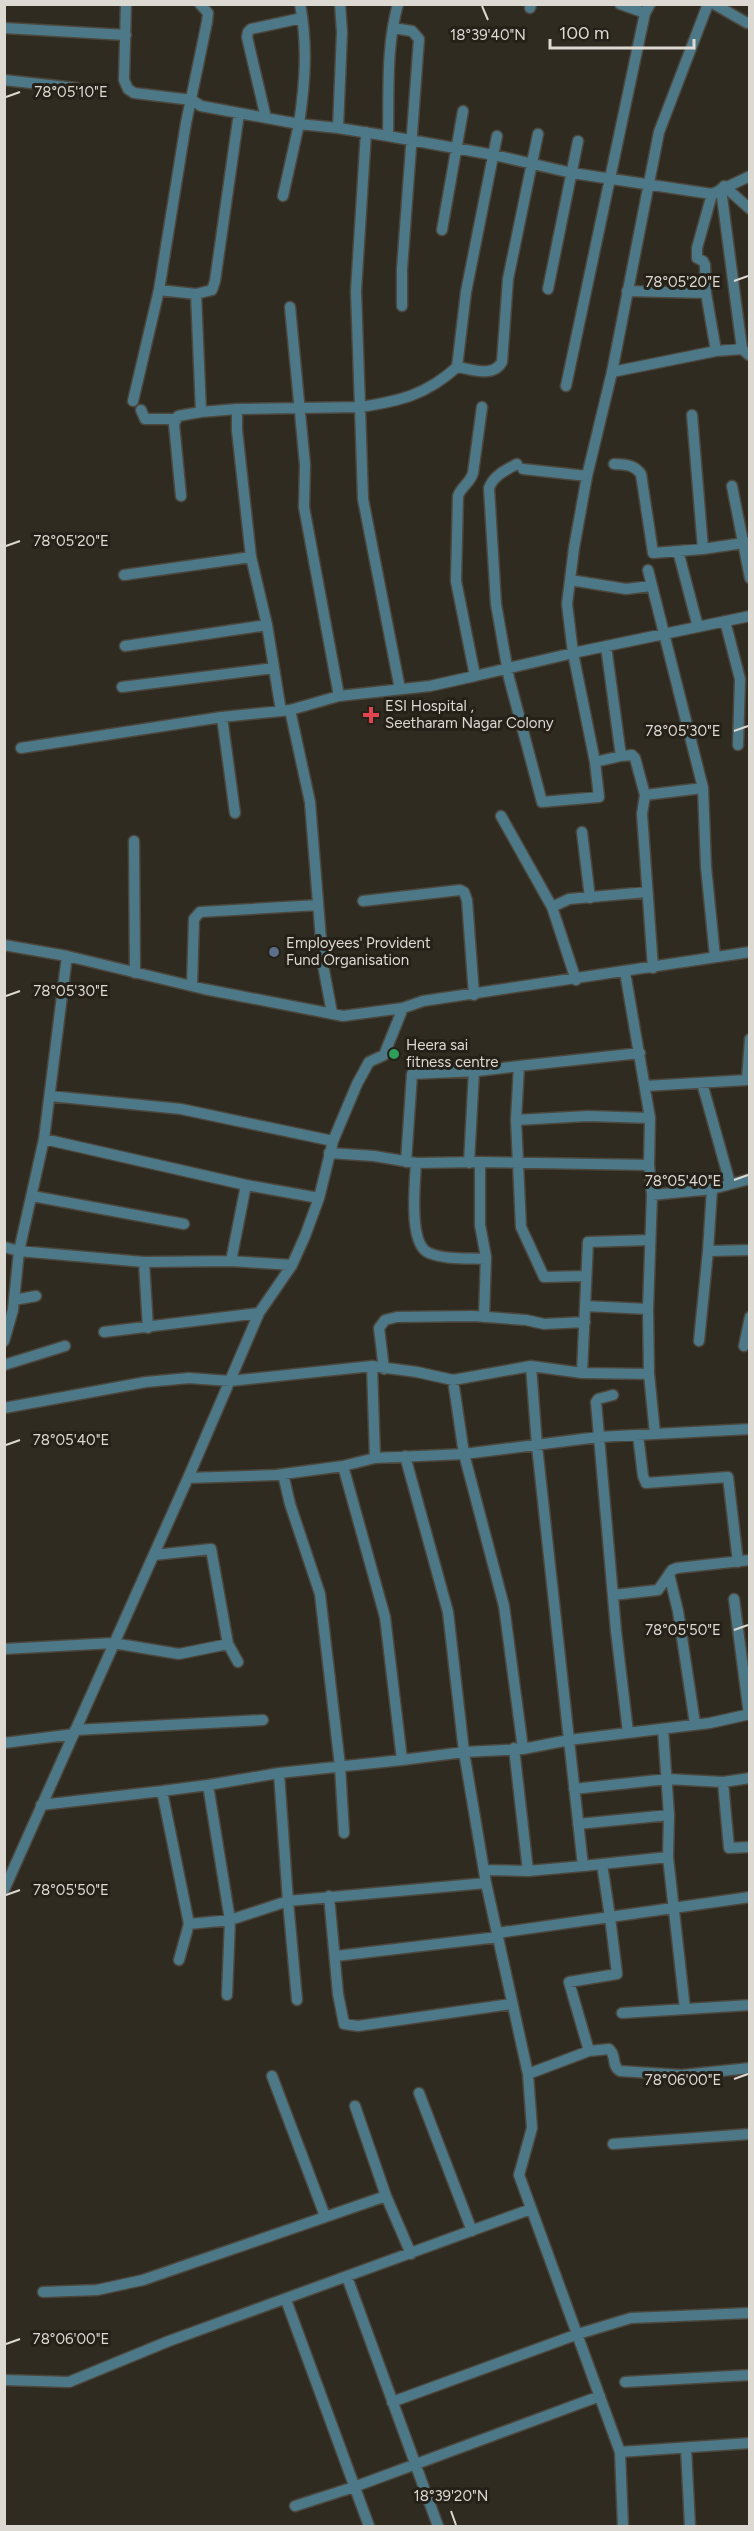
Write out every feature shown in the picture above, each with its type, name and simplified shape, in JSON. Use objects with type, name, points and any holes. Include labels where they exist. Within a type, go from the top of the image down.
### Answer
[{"type":"street","points":[[126,4],[124,80],[128,89],[134,93],[192,100],[201,106],[299,124],[366,132],[494,154],[572,172],[650,185],[719,190],[750,209]]},
{"type":"street","points":[[133,402],[159,290],[186,123],[208,13],[200,4]]},
{"type":"street","points":[[283,196],[299,124],[306,71],[300,4]]},
{"type":"street","points":[[338,128],[342,32],[340,4]]},
{"type":"street","points":[[388,136],[393,28],[398,4]]},
{"type":"street","points":[[566,386],[609,177],[647,9],[620,4]]},
{"type":"street","points":[[587,477],[520,467],[499,474],[489,488],[496,604],[507,667],[542,802],[599,797],[595,762],[573,653],[567,604],[570,580],[587,477],[612,372],[659,132],[708,4]]},
{"type":"street","points":[[714,4],[747,23],[750,22]]},
{"type":"street","points":[[266,118],[247,37],[248,32],[251,29],[303,18]]},
{"type":"street","points":[[4,28],[126,35]]},
{"type":"street","points":[[393,28],[412,31],[419,39],[402,306]]},
{"type":"street","points":[[4,80],[76,88]]},
{"type":"street","points":[[442,230],[463,111]]},
{"type":"street","points":[[159,290],[196,294],[212,290],[239,113]]},
{"type":"street","points":[[366,132],[356,291],[363,499],[400,689]]},
{"type":"street","points":[[457,367],[492,371],[499,367],[501,362],[508,279],[538,134]]},
{"type":"street","points":[[141,410],[145,418],[175,419],[178,416],[201,411],[360,407],[392,402],[421,393],[440,382],[457,367],[466,292],[497,136]]},
{"type":"street","points":[[548,289],[578,141]]},
{"type":"street","points":[[716,351],[706,293],[705,265],[697,258],[697,248],[719,190],[750,176]]},
{"type":"street","points":[[612,372],[716,351],[747,354],[719,190]]},
{"type":"street","points":[[627,291],[706,293]]},
{"type":"street","points":[[196,294],[201,411]]},
{"type":"street","points":[[290,307],[305,465],[304,507],[339,696]]},
{"type":"street","points":[[475,676],[456,581],[459,496],[460,490],[470,482],[473,473],[482,407]]},
{"type":"street","points":[[237,409],[237,430],[251,557],[267,625],[274,668],[310,802],[323,965],[332,1013]]},
{"type":"street","points":[[692,415],[703,549]]},
{"type":"street","points":[[175,419],[181,496]]},
{"type":"street","points":[[614,464],[631,465],[637,468],[640,474],[653,553],[703,549],[746,542]]},
{"type":"street","points":[[732,486],[746,542],[750,578]]},
{"type":"street","points":[[678,551],[698,627]]},
{"type":"street","points":[[124,575],[251,557]]},
{"type":"street","points":[[648,570],[703,788],[706,867],[715,957]]},
{"type":"street","points":[[570,580],[626,589],[651,586]]},
{"type":"street","points":[[21,748],[222,717],[286,710],[339,696],[430,686],[507,667],[750,616]]},
{"type":"street","points":[[725,621],[740,679],[738,745]]},
{"type":"street","points":[[125,646],[267,625]]},
{"type":"street","points":[[606,646],[621,756]]},
{"type":"street","points":[[122,687],[274,668]]},
{"type":"street","points":[[222,717],[236,813]]},
{"type":"street","points":[[595,762],[621,756],[632,755],[635,758],[645,795],[642,814],[653,968]]},
{"type":"street","points":[[645,795],[703,788]]},
{"type":"street","points":[[501,816],[552,907],[576,980]]},
{"type":"street","points":[[582,832],[590,898]]},
{"type":"street","points":[[134,841],[135,973]]},
{"type":"street","points":[[363,901],[460,890],[464,892],[467,900],[474,995]]},
{"type":"street","points":[[552,907],[569,899],[647,892]]},
{"type":"street","points":[[192,986],[194,919],[200,912],[318,905]]},
{"type":"street","points":[[4,945],[67,956],[192,986],[343,1016],[403,1008],[423,1001],[576,980],[750,952]]},
{"type":"street","points":[[4,1341],[44,1139],[67,956]]},
{"type":"street","points":[[625,972],[650,1118],[649,1165],[652,1195],[648,1309],[649,1374],[655,1434]]},
{"type":"street","points":[[4,1890],[260,1313],[292,1265],[319,1198],[333,1141],[357,1084],[369,1062],[384,1055],[403,1008]]},
{"type":"street","points":[[645,1086],[747,1080],[750,1039]]},
{"type":"street","points":[[486,1259],[439,1256],[426,1253],[420,1247],[415,1232],[411,1163],[412,1074],[474,1071],[640,1053]]},
{"type":"street","points":[[519,1066],[516,1120],[522,1227],[543,1276],[547,1278],[585,1276]]},
{"type":"street","points":[[474,1071],[475,1162],[480,1225],[486,1259],[484,1317]]},
{"type":"street","points":[[706,1083],[730,1183]]},
{"type":"street","points":[[50,1096],[181,1109],[333,1141]]},
{"type":"street","points":[[516,1120],[588,1116],[650,1118]]},
{"type":"street","points":[[44,1139],[246,1185],[319,1198]]},
{"type":"street","points":[[329,1153],[374,1156],[411,1163],[518,1162],[649,1165]]},
{"type":"street","points":[[652,1195],[712,1189],[750,1179]]},
{"type":"street","points":[[231,1261],[246,1185]]},
{"type":"street","points":[[699,1341],[712,1189]]},
{"type":"street","points":[[32,1196],[183,1224]]},
{"type":"street","points":[[582,1373],[588,1242],[650,1240]]},
{"type":"street","points":[[4,1247],[20,1251],[144,1262],[231,1261],[292,1265]]},
{"type":"street","points":[[708,1251],[750,1250]]},
{"type":"street","points":[[144,1262],[148,1328]]},
{"type":"street","points":[[11,1307],[36,1296]]},
{"type":"street","points":[[585,1306],[648,1309]]},
{"type":"street","points":[[104,1332],[260,1313]]},
{"type":"street","points":[[384,1369],[379,1328],[385,1320],[397,1317],[484,1317],[526,1320],[544,1324],[585,1322]]},
{"type":"street","points":[[744,1346],[750,1317]]},
{"type":"street","points":[[4,1365],[65,1346]]},
{"type":"street","points":[[4,1408],[146,1382],[189,1378],[230,1381],[372,1366],[453,1380],[531,1366],[582,1373],[649,1374]]},
{"type":"street","points":[[372,1366],[375,1458]]},
{"type":"street","points":[[531,1366],[537,1446],[583,1866]]},
{"type":"street","points":[[453,1380],[464,1454],[504,1606],[519,1749],[528,1871]]},
{"type":"street","points":[[613,1395],[598,1399],[596,1402],[628,1732]]},
{"type":"street","points":[[188,1478],[283,1474],[343,1466],[375,1458],[464,1454],[598,1437],[750,1429]]},
{"type":"street","points":[[638,1435],[643,1476],[646,1483],[728,1477],[738,1562]]},
{"type":"street","points":[[405,1456],[448,1612],[465,1752],[486,1883],[528,2074],[532,2128],[519,2175],[620,2452],[623,2526]]},
{"type":"street","points":[[343,1466],[385,1617],[402,1760]]},
{"type":"street","points":[[283,1474],[290,1504],[320,1594],[340,1766],[344,1833]]},
{"type":"street","points":[[153,1555],[211,1550],[228,1644],[238,1662]]},
{"type":"street","points":[[613,1595],[658,1590],[669,1574],[677,1568],[750,1560]]},
{"type":"street","points":[[669,1574],[678,1611],[695,1724]]},
{"type":"street","points":[[41,1805],[208,1785],[279,1773],[465,1752],[519,1749],[569,1740],[710,1723],[749,1714],[734,1599]]},
{"type":"street","points":[[4,1649],[113,1642],[179,1654],[228,1644]]},
{"type":"street","points":[[4,1743],[74,1732],[263,1720]]},
{"type":"street","points":[[663,1729],[669,1815],[668,1857],[685,2009]]},
{"type":"street","points":[[279,1773],[297,2000]]},
{"type":"street","points":[[574,1789],[667,1779],[723,1782],[750,1778]]},
{"type":"street","points":[[723,1782],[729,1848],[750,1847]]},
{"type":"street","points":[[208,1785],[230,1920],[227,1995]]},
{"type":"street","points":[[162,1791],[189,1924],[179,1960]]},
{"type":"street","points":[[578,1824],[669,1815]]},
{"type":"street","points":[[484,1870],[528,1871],[668,1857]]},
{"type":"street","points":[[589,2051],[569,1982],[617,1974],[602,1863]]},
{"type":"street","points":[[189,1924],[230,1920],[288,1901],[486,1883]]},
{"type":"street","points":[[329,1896],[338,1994],[344,2024],[358,2026],[512,2004]]},
{"type":"street","points":[[336,1956],[497,1935],[750,1897]]},
{"type":"street","points":[[622,2013],[750,2005]]},
{"type":"street","points":[[528,2074],[589,2051],[609,2049],[613,2054],[617,2070],[620,2071],[682,2075],[750,2068]]},
{"type":"street","points":[[272,2076],[325,2216]]},
{"type":"street","points":[[419,2093],[472,2231]]},
{"type":"street","points":[[355,2106],[386,2196],[411,2254]]},
{"type":"street","points":[[613,2144],[750,2134]]},
{"type":"street","points":[[43,2292],[97,2290],[143,2280],[386,2196]]},
{"type":"street","points":[[4,2380],[69,2382],[173,2340],[531,2209]]},
{"type":"street","points":[[347,2277],[438,2526]]},
{"type":"street","points":[[286,2300],[369,2526]]},
{"type":"street","points":[[392,2402],[578,2334],[631,2318],[750,2313]]},
{"type":"street","points":[[625,2382],[750,2375]]},
{"type":"street","points":[[295,2506],[354,2487],[600,2396]]},
{"type":"street","points":[[620,2452],[750,2443]]},
{"type":"street","points":[[687,2448],[690,2526]]},
{"type":"place","name":"ESI Hospital , Seetharam Nagar Colony","points":[[371,715]]},
{"type":"place","name":"Employees' Provident Fund Organisation","points":[[274,952]]},
{"type":"place","name":"Heera sai fitness centre","points":[[394,1054]]}]
